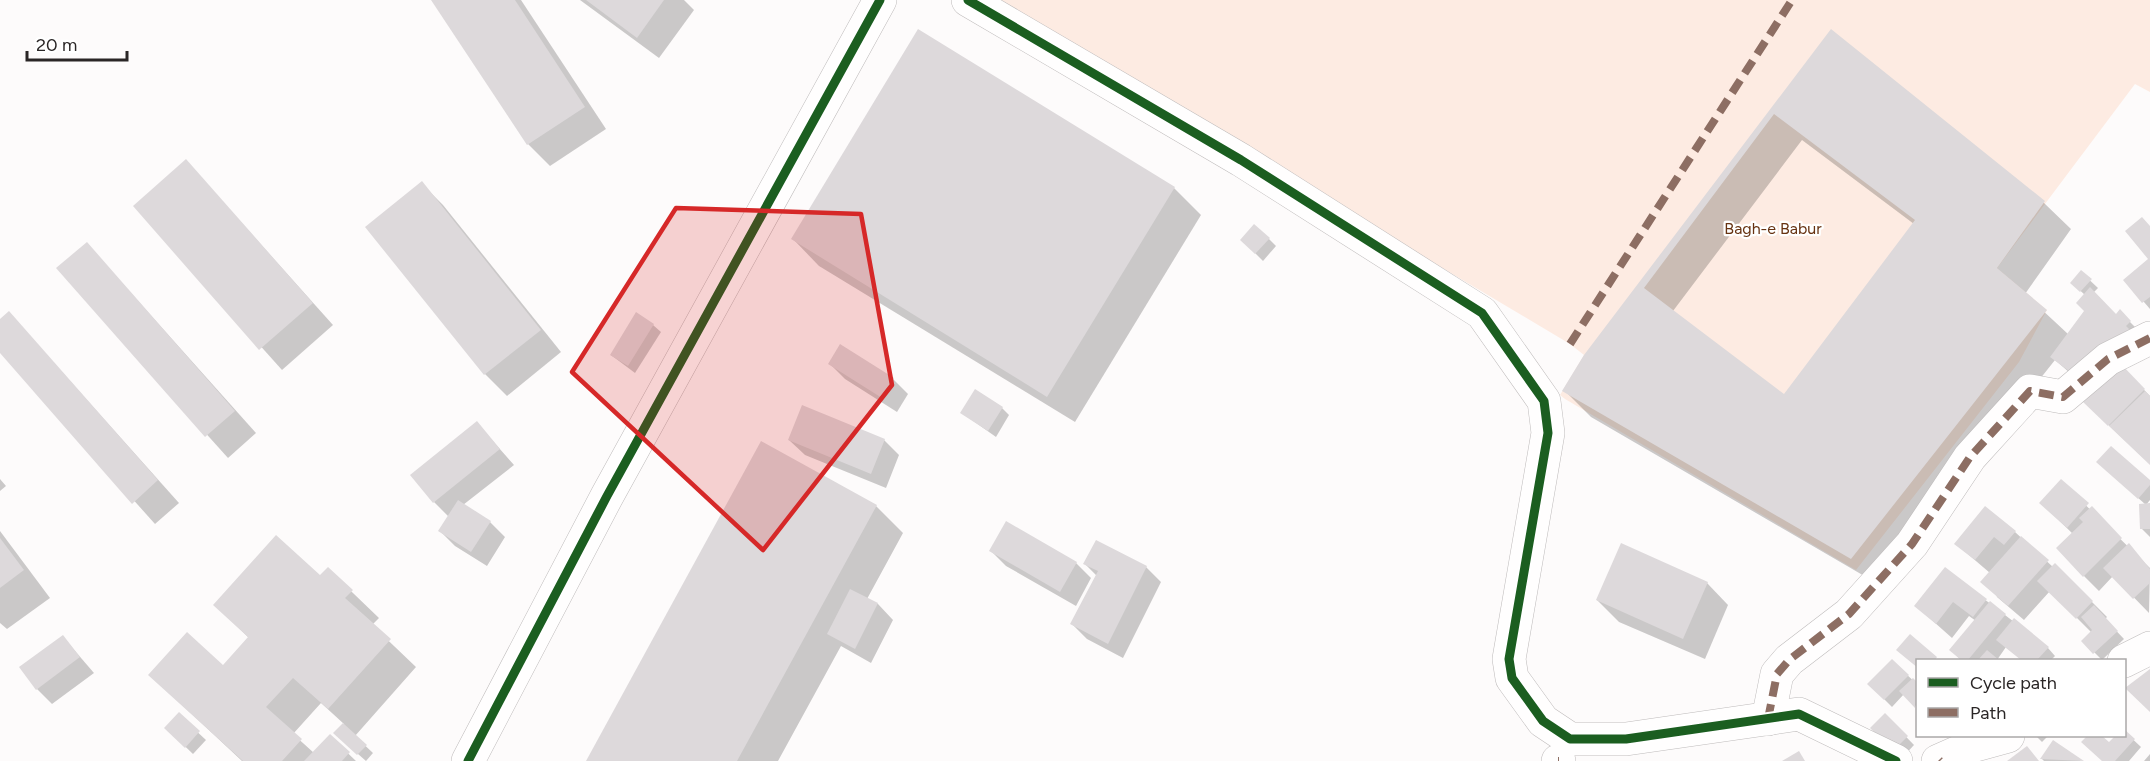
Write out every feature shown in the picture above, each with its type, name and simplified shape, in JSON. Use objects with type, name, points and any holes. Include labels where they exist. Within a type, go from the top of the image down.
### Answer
[{"type":"street","points":[[468,761],[607,496],[880,0]]},
{"type":"street","points":[[968,0],[1241,160],[1482,313],[1544,401],[1548,433],[1509,659],[1512,678],[1543,721],[1561,755],[1626,740],[1799,714],[1896,761]]},
{"type":"street","points":[[1768,719],[1778,674],[1789,660],[1849,614],[1912,544],[1970,457],[2030,391],[2063,397],[2108,359],[2150,338]]},
{"type":"street","points":[[2126,660],[2150,648]]},
{"type":"street","points":[[1939,761],[1972,746],[2001,737]]},
{"type":"highlighted area","points":[[676,208],[861,214],[892,385],[763,550],[572,372]]},
{"type":"green space","name":"Bagh-e Babur","points":[[992,0],[2150,0],[2150,92],[2135,84],[1997,268],[2047,310],[2019,362],[1856,570],[1565,399],[1560,395],[1584,355],[1570,344]]},
{"type":"building","points":[[431,0],[515,0],[585,107],[527,145]]},
{"type":"building","points":[[586,0],[664,0],[637,38]]},
{"type":"building","points":[[918,29],[1175,187],[1047,397],[791,239]]},
{"type":"building","points":[[1831,29],[2045,201],[1997,268],[2047,310],[1851,559],[1562,391],[1584,355]],"holes":[[[1774,114],[1915,220],[1784,394],[1644,288]]]},
{"type":"building","points":[[186,159],[313,303],[259,350],[133,206]]},
{"type":"building","points":[[422,181],[541,330],[484,375],[365,227]]},
{"type":"building","points":[[2142,217],[2150,226],[2150,297],[2142,303],[2123,280],[2148,259],[2125,231]]},
{"type":"building","points":[[1254,224],[1270,238],[1255,254],[1240,240]]},
{"type":"building","points":[[87,242],[235,411],[205,437],[56,268]]},
{"type":"building","points":[[2081,270],[2092,279],[2080,292],[2070,283]]},
{"type":"building","points":[[2090,287],[2116,314],[2120,309],[2131,321],[2126,326],[2130,330],[2069,371],[2050,357],[2084,311],[2076,303]]},
{"type":"building","points":[[9,311],[158,480],[132,504],[0,353],[0,319]]},
{"type":"building","points":[[636,312],[654,324],[628,366],[610,355]]},
{"type":"building","points":[[840,344],[894,378],[882,398],[828,364]]},
{"type":"building","points":[[2120,363],[2145,389],[2108,426],[2082,401]]},
{"type":"building","points":[[975,389],[1003,407],[988,431],[960,413]]},
{"type":"building","points":[[2145,391],[2150,396],[2150,465],[2109,426]]},
{"type":"building","points":[[802,405],[885,439],[871,474],[788,440]]},
{"type":"building","points":[[477,421],[500,449],[433,503],[410,475]]},
{"type":"building","points":[[761,441],[877,505],[737,761],[586,761]]},
{"type":"building","points":[[2111,446],[2150,480],[2150,485],[2138,499],[2096,462]]},
{"type":"building","points":[[2061,479],[2089,503],[2067,528],[2039,503]]},
{"type":"building","points":[[458,500],[491,521],[471,552],[438,531]]},
{"type":"building","points":[[2150,503],[2150,529],[2140,529],[2139,504]]},
{"type":"building","points":[[1985,506],[2016,531],[2004,545],[1994,537],[1975,560],[1954,544]]},
{"type":"building","points":[[2092,506],[2122,538],[2083,577],[2056,548],[2083,522],[2079,518]]},
{"type":"building","points":[[1006,521],[1077,562],[1060,592],[989,551]]},
{"type":"building","points":[[276,535],[320,575],[328,567],[353,590],[345,598],[391,639],[328,709],[293,678],[266,707],[302,739],[282,761],[243,761],[148,675],[187,632],[223,665],[248,637],[213,605]]},
{"type":"building","points":[[2021,536],[2049,560],[2008,606],[1980,582]]},
{"type":"building","points":[[0,538],[24,570],[0,588]]},
{"type":"building","points":[[1096,540],[1147,566],[1108,644],[1070,624],[1098,571],[1083,564]]},
{"type":"building","points":[[1621,543],[1708,582],[1683,639],[1596,600]]},
{"type":"building","points":[[2129,543],[2150,569],[2150,583],[2133,599],[2103,568]]},
{"type":"building","points":[[2055,563],[2093,601],[2076,619],[2037,581]]},
{"type":"building","points":[[1945,567],[1987,599],[1973,617],[1953,602],[1936,624],[1914,606]]},
{"type":"building","points":[[850,589],[878,603],[855,649],[827,634]]},
{"type":"building","points":[[1990,601],[2006,614],[1969,659],[1960,659],[1949,650]]},
{"type":"building","points":[[2094,605],[2118,631],[2093,654],[2081,641],[2092,630],[2081,617]]},
{"type":"building","points":[[2014,618],[2049,647],[2038,659],[2020,659],[1996,640]]},
{"type":"building","points":[[1910,634],[1937,657],[1936,659],[1916,659],[1916,666],[1896,650]]},
{"type":"building","points":[[63,635],[80,657],[36,690],[19,667]]},
{"type":"building","points":[[1987,650],[1998,659],[1979,659]]},
{"type":"building","points":[[1892,659],[1909,675],[1884,700],[1867,684]]},
{"type":"building","points":[[2150,669],[2150,712],[2126,689]]},
{"type":"building","points":[[1913,678],[1916,681],[1915,708],[1899,691]]},
{"type":"building","points":[[179,712],[200,731],[185,748],[164,728]]},
{"type":"building","points":[[1885,713],[1908,736],[1893,751],[1870,728]]},
{"type":"building","points":[[343,723],[367,745],[357,755],[333,733]]},
{"type":"building","points":[[2126,731],[2135,739],[2115,761],[2102,761],[2081,742],[2086,737],[2103,737],[2109,742],[2114,737],[2126,737]]},
{"type":"building","points":[[330,734],[350,752],[342,761],[304,761]]},
{"type":"building","points":[[2053,740],[2084,761],[2040,759]]},
{"type":"building","points":[[2027,746],[2039,761],[2007,761]]},
{"type":"building","points":[[1799,751],[1805,761],[1782,761]]},
{"type":"marked path","points":[[1570,344],[1792,0]]},
{"type":"marked path","points":[[1768,719],[1777,674],[1789,660],[1849,614],[1912,544],[1970,457],[2030,391],[2063,397],[2108,359],[2150,338]]},
{"type":"cycle path","points":[[468,761],[607,496],[880,0]]},
{"type":"cycle path","points":[[968,0],[1241,160],[1482,313],[1544,401],[1548,433],[1509,659],[1512,678],[1543,721],[1570,739],[1626,739],[1799,714],[1896,761]]}]
